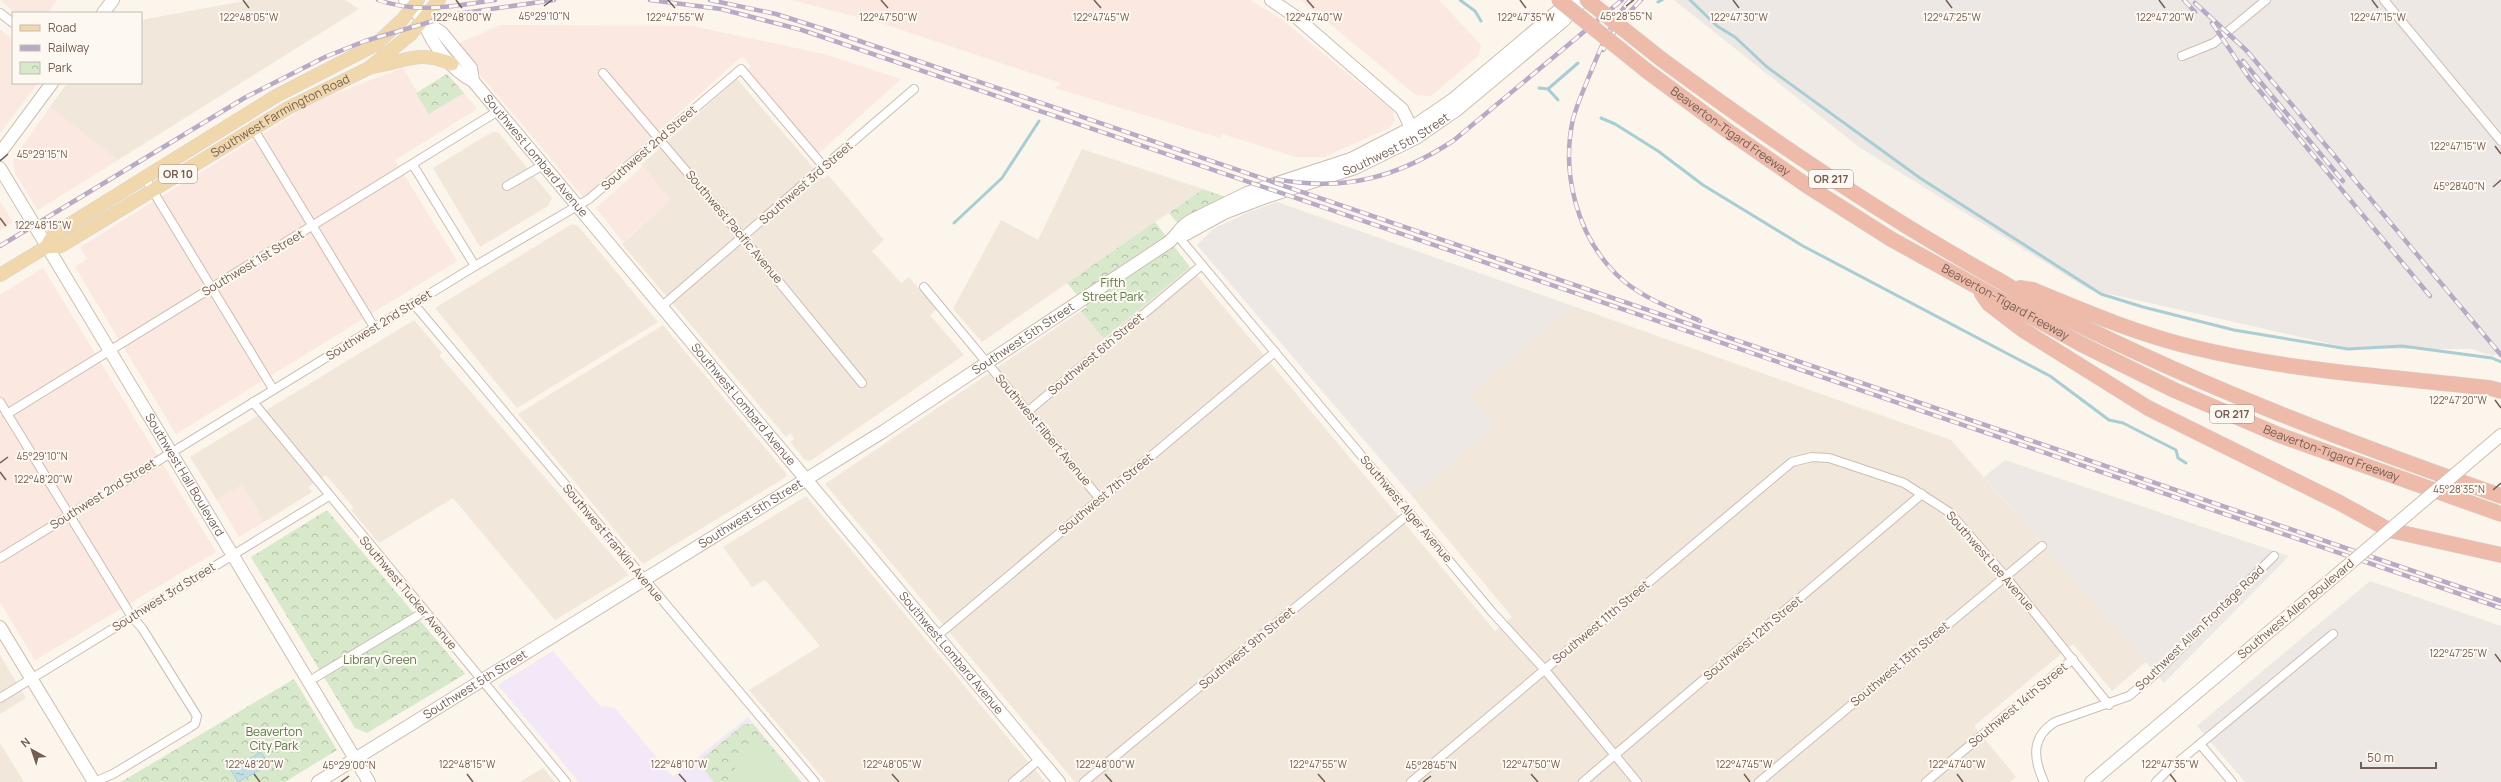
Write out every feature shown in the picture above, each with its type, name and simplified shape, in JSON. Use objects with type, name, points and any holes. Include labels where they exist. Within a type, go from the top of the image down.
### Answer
[{"type":"highway","name":"Beaverton-Tigard Freeway","points":[[1559,0],[1647,71],[1728,131],[1809,187],[1891,239],[2080,344],[2174,390],[2279,435],[2501,514]]},
{"type":"highway","name":"Beaverton-Tigard Freeway","points":[[1587,0],[1661,59],[1822,173],[1903,225],[2050,310],[2182,374],[2325,433],[2501,496]]},
{"type":"highway","points":[[1976,286],[1989,304],[2023,330],[2112,386],[2168,418],[2267,466],[2389,530],[2501,555]]},
{"type":"highway","points":[[2009,286],[2033,290],[2148,334],[2224,355],[2303,368],[2490,388],[2501,391]]},
{"type":"main road","name":"OR 10","points":[[423,20],[439,0]]},
{"type":"main road","name":"Southwest Farmington Road","points":[[0,275],[46,247],[54,234],[276,96],[375,44],[395,27],[412,3]]},
{"type":"main road","name":"Southwest Farmington Road","points":[[46,247],[61,246],[253,128],[308,97],[369,68],[400,45],[423,20]]},
{"type":"main road","points":[[369,68],[388,65],[419,56],[436,58],[452,64]]},
{"type":"street","points":[[104,12],[113,0]]},
{"type":"street","points":[[1271,0],[1296,17],[1396,103],[1404,112],[1414,133]]},
{"type":"street","name":"Southwest 5th Street","points":[[1414,133],[1571,0]]},
{"type":"street","name":"Southwest 5th Street","points":[[318,782],[643,579],[807,480],[987,363],[1177,235],[1186,234],[1224,213],[1260,199],[1355,168],[1458,109],[1562,22],[1583,0]]},
{"type":"street","points":[[2182,56],[2214,43],[2266,0]]},
{"type":"street","points":[[2384,0],[2501,141]]},
{"type":"street","name":"Southwest Lombard Avenue","points":[[412,3],[423,20],[429,36],[452,64],[462,76],[473,81],[1060,782]]},
{"type":"street","points":[[0,13],[12,22]]},
{"type":"street","name":"Southwest Lombard Avenue","points":[[423,20],[438,28],[471,68],[473,81]]},
{"type":"street","name":"Southwest 2nd Street","points":[[0,558],[413,303],[576,205],[589,199],[741,69],[824,167]]},
{"type":"street","name":"Southwest Pacific Avenue","points":[[603,73],[743,238],[862,383]]},
{"type":"street","points":[[0,153],[51,84]]},
{"type":"street","name":"Southwest 3rd Street","points":[[661,307],[743,238],[914,89]]},
{"type":"street","name":"Southwest 1st Street","points":[[7,414],[413,165],[498,111]]},
{"type":"street","points":[[253,128],[374,327]]},
{"type":"street","points":[[413,165],[475,266]]},
{"type":"street","points":[[507,186],[542,165]]},
{"type":"street","name":"Southwest Hall Boulevard","points":[[0,168],[46,247],[369,782]]},
{"type":"street","points":[[144,178],[274,389]]},
{"type":"street","name":"Southwest Alger Avenue","points":[[1177,235],[1492,612],[1544,670],[1637,782]]},
{"type":"street","name":"Southwest 6th Street","points":[[1027,412],[1202,265]]},
{"type":"street","name":"Southwest Filbert Avenue","points":[[924,287],[1100,499]]},
{"type":"street","name":"Southwest Franklin Avenue","points":[[413,303],[643,579],[815,782]]},
{"type":"street","name":"Southwest 7th Street","points":[[937,636],[1275,352]]},
{"type":"street","points":[[0,402],[132,617],[142,628],[196,716],[195,724],[113,774],[94,782],[0,627]]},
{"type":"street","name":"Southwest Tucker Avenue","points":[[253,402],[396,578],[566,782]]},
{"type":"street","name":"Southwest Allen Boulevard","points":[[2091,782],[2501,435]]},
{"type":"street","name":"Southwest Lee Avenue","points":[[1792,462],[1812,456],[1829,458],[1904,483],[1949,512],[2005,576],[2109,705]]},
{"type":"street","name":"Southwest 11th Street","points":[[1411,782],[1792,462]]},
{"type":"street","name":"Southwest 12th Street","points":[[1583,782],[1922,494]]},
{"type":"street","name":"Southwest 3rd Street","points":[[0,698],[329,496]]},
{"type":"street","name":"Southwest 9th Street","points":[[1084,782],[1410,513]]},
{"type":"street","name":"Southwest 13th Street","points":[[1758,782],[2042,546]]},
{"type":"street","name":"Southwest Allen Frontage Road","points":[[2044,782],[2035,760],[2036,745],[2040,735],[2056,722],[2109,705],[2129,696],[2154,675],[2274,556]]},
{"type":"street","points":[[316,677],[419,615]]},
{"type":"street","points":[[2156,782],[2166,772],[2333,634]]},
{"type":"street","name":"Southwest 14th Street","points":[[1926,782],[2073,659]]},
{"type":"street","points":[[2200,744],[2232,782]]},
{"type":"street","points":[[1013,782],[1040,759]]},
{"type":"shaded area","points":[[0,0],[57,0],[49,12],[15,12]]},
{"type":"shaded area","points":[[250,0],[345,0],[359,9],[118,160],[50,107],[66,84],[142,84],[142,20]]},
{"type":"shaded area","points":[[792,0],[1250,0],[1280,18],[1393,111],[1395,121],[1389,128],[1324,157],[1296,157],[1222,134],[1220,138],[1055,88],[1061,83],[884,24]]},
{"type":"shaded area","points":[[1301,0],[1439,0],[1481,45],[1479,55],[1431,96],[1416,95]]},
{"type":"shaded area","points":[[1674,0],[2501,0],[2501,352],[2492,356],[2472,349],[2353,349],[2088,289],[1859,147]]},
{"type":"shaded area","points":[[500,25],[692,26],[824,54],[901,79],[818,154],[747,70],[751,66],[742,56],[584,198],[455,45]]},
{"type":"shaded area","points":[[0,30],[12,38],[12,84],[37,84],[0,133]]},
{"type":"shaded area","points":[[403,68],[430,114],[464,93],[477,109],[395,160],[457,261],[176,434],[75,267],[87,259],[80,247],[301,110],[334,94]]},
{"type":"shaded area","points":[[737,79],[823,179],[828,175],[884,240],[872,251],[901,283],[909,277],[936,309],[930,315],[964,355],[810,461],[805,460],[790,442],[794,439],[790,433],[786,437],[622,244],[670,200],[641,165]]},
{"type":"shaded area","points":[[50,107],[118,160],[38,210],[15,173],[13,160]]},
{"type":"shaded area","points":[[492,132],[498,132],[552,198],[548,206],[480,247],[433,168]]},
{"type":"shaded area","points":[[1082,149],[1203,189],[982,342],[953,309],[1001,220],[1038,240]]},
{"type":"shaded area","points":[[642,167],[670,200],[623,242],[596,208]]},
{"type":"shaded area","points":[[0,201],[13,222],[0,230]]},
{"type":"shaded area","points":[[1277,202],[1573,306],[1469,394],[1494,425],[1412,496],[1197,245],[1213,229],[1249,212]]},
{"type":"shaded area","points":[[572,224],[578,226],[658,322],[517,408],[435,308]]},
{"type":"shaded area","points":[[1190,267],[1495,631],[1512,617],[1412,496],[1494,425],[1468,394],[1573,306],[1951,440],[2146,662],[2112,691],[2073,644],[1974,726],[2016,777],[2010,782],[1075,782],[825,484],[1081,311],[1105,339]]},
{"type":"shaded area","points":[[43,268],[216,552],[35,660],[0,602],[0,295]]},
{"type":"shaded area","points":[[414,320],[442,353],[439,355],[629,575],[555,620],[453,498],[379,543],[351,510],[354,508],[326,475],[308,487],[312,492],[264,522],[242,485],[217,500],[190,457]]},
{"type":"shaded area","points":[[663,325],[786,473],[786,477],[643,564],[518,414]]},
{"type":"shaded area","points":[[2005,460],[2289,556],[2164,683],[1984,477]]},
{"type":"shaded area","points":[[242,485],[264,522],[239,537],[217,500]]},
{"type":"shaded area","points":[[806,496],[1045,782],[826,782],[749,690],[820,646],[765,580],[752,587],[723,547]]},
{"type":"shaded area","points":[[2370,581],[2501,626],[2501,782],[2245,782],[2197,726]]},
{"type":"shaded area","points":[[553,651],[600,706],[615,708],[673,777],[748,717],[802,782],[579,782],[498,685]]},
{"type":"shaded area","points":[[0,655],[26,698],[0,714]]},
{"type":"shaded area","points":[[0,743],[24,782],[0,782]]},
{"type":"shaded area","points":[[543,768],[555,782],[520,782]]},
{"type":"green space","points":[[447,74],[464,93],[429,114],[416,93]]},
{"type":"green space","points":[[1203,189],[1234,200],[1190,237],[1169,213]]},
{"type":"green space","name":"Fifth Street Park","points":[[1155,222],[1190,267],[1104,339],[1081,311],[1087,307],[1067,283]]},
{"type":"green space","name":"Library Green","points":[[327,510],[465,674],[367,733],[355,728],[251,557]]},
{"type":"green space","name":"Beaverton City Park","points":[[294,679],[337,750],[285,782],[121,782]]},
{"type":"green space","points":[[744,724],[753,724],[801,782],[714,782],[698,762]]},
{"type":"green space","points":[[758,735],[794,778],[793,782],[733,782],[737,761],[743,749]]},
{"type":"water","points":[[261,752],[269,765],[238,782],[231,770]]},
{"type":"waterway","points":[[1460,0],[1475,11],[1481,21]]},
{"type":"waterway","points":[[1658,2],[1662,0]]},
{"type":"waterway","points":[[1690,0],[1717,26],[1735,37],[1767,67],[1920,178],[2101,294],[2143,307],[2234,330],[2348,349],[2402,346],[2492,358],[2501,362]]},
{"type":"waterway","points":[[1548,89],[1578,63]]},
{"type":"waterway","points":[[1539,88],[1548,89],[1558,100]]},
{"type":"waterway","points":[[1601,118],[1615,124],[1658,151],[1703,185],[1803,246],[2050,376],[2109,420],[2123,423],[2176,450],[2178,458],[2186,463]]},
{"type":"waterway","points":[[954,223],[1002,178],[1039,121]]},
{"type":"railway","points":[[378,0],[407,7],[422,8],[436,8],[495,0]]},
{"type":"railway","points":[[0,246],[246,97],[325,57],[365,41],[457,14],[554,0]]},
{"type":"railway","points":[[650,0],[721,9],[802,30],[2501,608]]},
{"type":"railway","points":[[710,0],[776,14],[842,35],[2501,601]]},
{"type":"railway","points":[[1275,179],[1300,183],[1323,184],[1368,179],[1390,173],[1432,154],[1453,141],[1622,0]]},
{"type":"railway","points":[[1630,0],[1617,17],[1602,45],[1576,108],[1573,119],[1569,161],[1575,202],[1591,241],[1602,258],[1616,274],[1645,296],[1700,321]]},
{"type":"railway","points":[[1603,50],[1622,20],[1641,0]]},
{"type":"railway","points":[[2184,0],[2195,12]]},
{"type":"railway","points":[[2195,3],[2247,51],[2501,355]]},
{"type":"railway","points":[[2212,23],[2249,78],[2430,296]]},
{"type":"railway","points":[[2243,61],[2343,181]]}]
